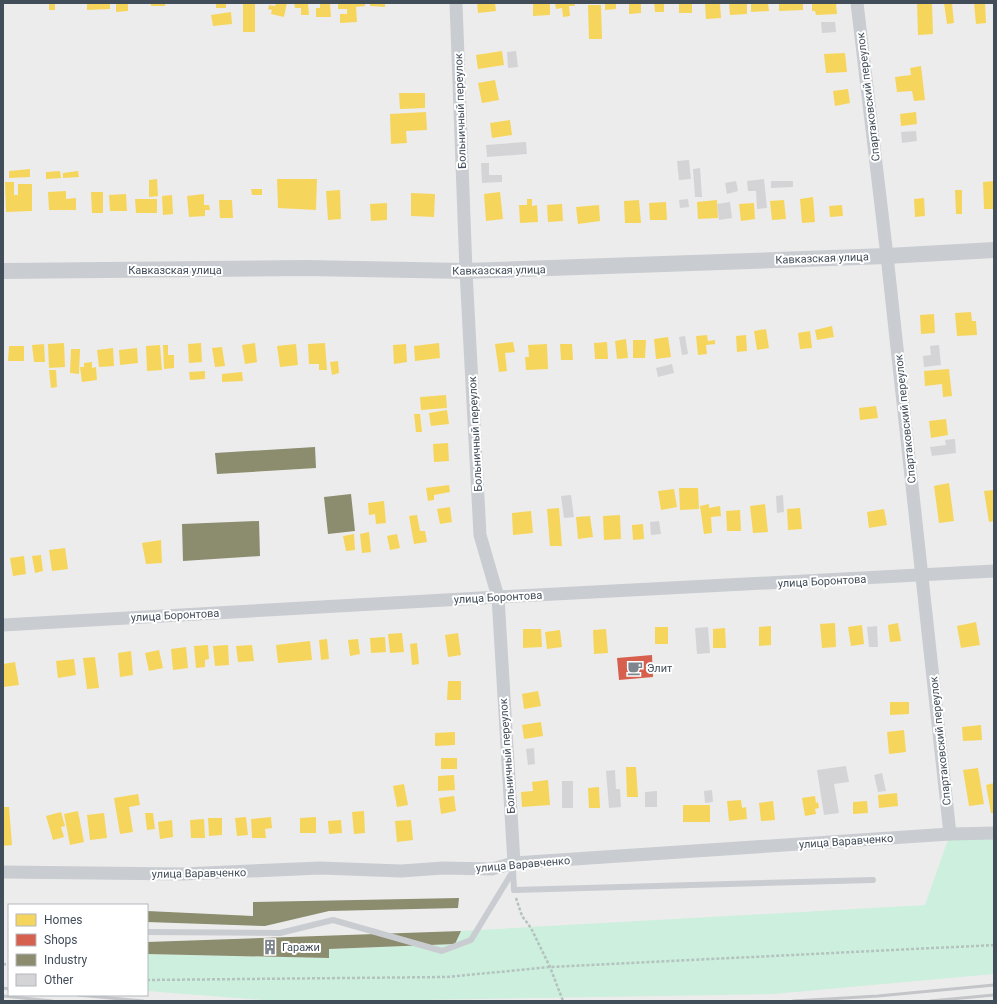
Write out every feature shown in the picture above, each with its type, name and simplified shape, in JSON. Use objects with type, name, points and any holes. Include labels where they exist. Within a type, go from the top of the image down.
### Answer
[{"type":"street","name":"Больничный переулок","points":[[456,3],[466,272],[480,534],[498,597],[513,867]]},
{"type":"street","name":"Спартаковский переулок","points":[[858,3],[950,834]]},
{"type":"street","name":"Кавказская улица","points":[[3,271],[306,268],[466,272],[887,256],[994,250]]},
{"type":"street","name":"улица Боронтова","points":[[3,625],[498,597],[994,572]]},
{"type":"street","name":"улица Варавченко","points":[[3,872],[182,874],[320,868],[401,871],[443,868],[492,869],[950,834],[994,833]]},
{"type":"lane","points":[[513,867],[514,890],[873,880]]},
{"type":"lane","points":[[148,932],[280,933],[333,920],[442,951],[471,940],[513,867]]},
{"type":"path","points":[[514,890],[522,916],[530,928],[550,967],[563,1001]]},
{"type":"path","points":[[148,980],[447,977],[550,967],[994,945]]},
{"type":"green space","points":[[994,833],[994,974],[773,994],[277,1001],[148,991],[148,954],[329,958],[329,949],[455,944],[461,931],[925,905],[950,834]]},
{"type":"building: Homes","points":[[49,3],[55,3],[55,10],[49,10]]},
{"type":"building: Homes","points":[[87,3],[110,3],[110,9],[87,10]]},
{"type":"building: Homes","points":[[116,3],[128,3],[128,11],[116,12]]},
{"type":"building: Homes","points":[[151,3],[165,3],[165,6],[151,6]]},
{"type":"building: Homes","points":[[216,3],[226,3],[226,8],[216,8]]},
{"type":"building: Homes","points":[[243,3],[255,3],[255,32],[243,32]]},
{"type":"building: Homes","points":[[276,3],[287,3],[284,17],[271,14],[272,10],[268,9],[269,5],[275,6]]},
{"type":"building: Homes","points":[[294,3],[308,3],[309,15],[301,15],[301,8],[295,8]]},
{"type":"building: Homes","points":[[320,3],[330,3],[331,17],[316,17],[316,8],[320,8]]},
{"type":"building: Homes","points":[[338,3],[365,3],[365,6],[356,7],[357,22],[340,23],[340,14],[347,14],[347,9],[338,9]]},
{"type":"building: Homes","points":[[370,3],[385,3],[385,7],[370,6]]},
{"type":"building: Homes","points":[[477,3],[495,3],[496,11],[478,13]]},
{"type":"building: Homes","points":[[533,3],[550,3],[550,15],[533,16]]},
{"type":"building: Homes","points":[[555,3],[574,3],[575,6],[569,6],[570,16],[563,17],[562,8],[556,9]]},
{"type":"building: Homes","points":[[605,3],[616,3],[616,9],[605,10]]},
{"type":"building: Homes","points":[[629,3],[641,3],[641,13],[629,14]]},
{"type":"building: Homes","points":[[654,3],[664,3],[664,12],[655,12]]},
{"type":"building: Homes","points":[[679,3],[692,3],[692,13],[679,13]]},
{"type":"building: Homes","points":[[705,3],[720,3],[721,18],[706,19]]},
{"type":"building: Homes","points":[[729,3],[747,3],[747,14],[730,15]]},
{"type":"building: Homes","points":[[751,3],[768,3],[769,11],[751,12]]},
{"type":"building: Homes","points":[[779,3],[803,3],[803,10],[779,11]]},
{"type":"building: Homes","points":[[812,3],[836,3],[837,14],[816,15],[815,11],[812,11]]},
{"type":"building: Homes","points":[[917,3],[932,3],[933,34],[918,35]]},
{"type":"building: Homes","points":[[944,3],[952,3],[954,23],[947,24]]},
{"type":"building: Homes","points":[[974,3],[985,3],[986,23],[976,24]]},
{"type":"building: Homes","points":[[588,5],[601,5],[602,39],[589,39]]},
{"type":"building: Homes","points":[[231,12],[232,24],[213,26],[211,15]]},
{"type":"building: Homes","points":[[502,51],[504,65],[478,69],[476,55]]},
{"type":"building: Homes","points":[[845,53],[847,72],[826,73],[824,54]]},
{"type":"building: Homes","points":[[921,66],[925,100],[914,101],[912,91],[897,92],[895,77],[911,75],[910,68]]},
{"type":"building: Homes","points":[[495,80],[499,100],[482,103],[478,83]]},
{"type":"building: Homes","points":[[848,89],[850,103],[835,106],[833,91]]},
{"type":"building: Homes","points":[[399,93],[425,93],[425,108],[400,109]]},
{"type":"building: Homes","points":[[426,112],[427,130],[406,131],[407,143],[391,144],[390,114]]},
{"type":"building: Homes","points":[[916,112],[917,124],[901,126],[900,114]]},
{"type":"building: Homes","points":[[510,120],[512,135],[492,138],[490,123]]},
{"type":"building: Homes","points":[[30,169],[30,177],[9,178],[9,171]]},
{"type":"building: Homes","points":[[60,171],[61,178],[46,179],[46,172]]},
{"type":"building: Homes","points":[[78,171],[79,177],[63,178],[63,173]]},
{"type":"building: Homes","points":[[157,179],[158,196],[149,197],[149,180]]},
{"type":"building: Homes","points":[[277,179],[317,179],[316,210],[278,208]]},
{"type":"building: Homes","points":[[994,181],[994,209],[984,209],[983,182]]},
{"type":"building: Homes","points":[[5,182],[14,182],[14,195],[18,195],[18,184],[32,184],[32,211],[6,212]]},
{"type":"building: Homes","points":[[251,189],[262,189],[262,195],[252,195]]},
{"type":"building: Homes","points":[[340,190],[341,219],[328,220],[326,191]]},
{"type":"building: Homes","points":[[955,190],[962,190],[962,214],[956,214]]},
{"type":"building: Homes","points":[[66,191],[66,199],[76,198],[76,210],[49,210],[48,192]]},
{"type":"building: Homes","points":[[91,192],[103,192],[103,213],[92,213]]},
{"type":"building: Homes","points":[[500,192],[503,219],[486,221],[484,194]]},
{"type":"building: Homes","points":[[411,193],[435,194],[434,217],[411,216]]},
{"type":"building: Homes","points":[[126,194],[127,211],[110,211],[109,195]]},
{"type":"building: Homes","points":[[204,194],[204,205],[209,205],[210,210],[205,210],[205,216],[189,217],[187,196]]},
{"type":"building: Homes","points":[[172,195],[173,214],[163,215],[162,196]]},
{"type":"building: Homes","points":[[813,197],[815,222],[802,223],[800,199]]},
{"type":"building: Homes","points":[[924,198],[925,216],[915,217],[914,199]]},
{"type":"building: Homes","points":[[135,199],[157,199],[157,213],[136,213]]},
{"type":"building: Homes","points":[[527,199],[532,199],[532,206],[537,205],[538,222],[520,223],[519,205],[527,205]]},
{"type":"building: Homes","points":[[219,200],[232,200],[233,218],[220,218]]},
{"type":"building: Homes","points":[[639,200],[641,223],[625,223],[624,201]]},
{"type":"building: Homes","points":[[717,200],[718,218],[698,219],[697,202]]},
{"type":"building: Homes","points":[[784,200],[786,219],[772,220],[770,201]]},
{"type":"building: Homes","points":[[666,202],[667,220],[650,220],[649,203]]},
{"type":"building: Homes","points":[[387,203],[387,220],[371,221],[370,204]]},
{"type":"building: Homes","points":[[754,203],[755,219],[741,221],[739,204]]},
{"type":"building: Homes","points":[[562,204],[563,221],[548,222],[547,205]]},
{"type":"building: Homes","points":[[599,205],[600,221],[578,224],[576,207]]},
{"type":"building: Homes","points":[[842,205],[843,216],[830,217],[829,206]]},
{"type":"building: Homes","points":[[971,312],[972,321],[976,321],[977,335],[957,336],[955,313]]},
{"type":"building: Homes","points":[[934,314],[935,333],[921,334],[920,315]]},
{"type":"building: Homes","points":[[832,326],[834,337],[817,340],[815,330]]},
{"type":"building: Homes","points":[[766,329],[769,348],[757,350],[754,331]]},
{"type":"building: Homes","points":[[810,331],[812,348],[800,349],[798,333]]},
{"type":"building: Homes","points":[[707,335],[708,341],[715,340],[715,344],[706,345],[707,354],[698,355],[696,336]]},
{"type":"building: Homes","points":[[746,335],[747,351],[737,352],[736,336]]},
{"type":"building: Homes","points":[[668,337],[671,357],[656,359],[654,339]]},
{"type":"building: Homes","points":[[626,339],[628,358],[617,359],[615,341]]},
{"type":"building: Homes","points":[[633,340],[646,340],[645,358],[633,358]]},
{"type":"building: Homes","points":[[513,342],[515,352],[505,353],[507,371],[499,372],[495,344]]},
{"type":"building: Homes","points":[[607,342],[608,359],[595,359],[594,343]]},
{"type":"building: Homes","points":[[64,343],[65,367],[49,368],[48,344]]},
{"type":"building: Homes","points":[[201,343],[202,362],[189,363],[188,344]]},
{"type":"building: Homes","points":[[255,343],[257,362],[245,364],[242,345]]},
{"type":"building: Homes","points":[[325,343],[327,370],[319,370],[319,364],[309,364],[308,344]]},
{"type":"building: Homes","points":[[439,343],[440,358],[415,361],[414,346]]},
{"type":"building: Homes","points":[[44,344],[45,362],[34,362],[32,345]]},
{"type":"building: Homes","points":[[296,344],[298,365],[280,367],[277,346]]},
{"type":"building: Homes","points":[[406,344],[407,362],[394,364],[393,345]]},
{"type":"building: Homes","points":[[547,344],[548,369],[526,370],[525,357],[529,357],[528,345]]},
{"type":"building: Homes","points":[[560,344],[572,344],[573,360],[561,360]]},
{"type":"building: Homes","points":[[160,345],[162,370],[147,371],[146,346]]},
{"type":"building: Homes","points":[[163,345],[168,345],[168,355],[174,355],[174,368],[164,369]]},
{"type":"building: Homes","points":[[9,346],[24,346],[24,361],[8,361]]},
{"type":"building: Homes","points":[[222,347],[225,366],[215,367],[212,348]]},
{"type":"building: Homes","points":[[113,348],[114,366],[99,367],[97,350]]},
{"type":"building: Homes","points":[[137,348],[138,363],[120,365],[119,350]]},
{"type":"building: Homes","points":[[71,349],[80,349],[79,374],[70,373]]},
{"type":"building: Homes","points":[[338,361],[339,373],[332,375],[330,362]]},
{"type":"building: Homes","points":[[92,362],[92,368],[96,367],[97,380],[82,382],[80,367],[84,367],[84,363]]},
{"type":"building: Homes","points":[[949,369],[952,396],[943,397],[942,384],[925,386],[924,371]]},
{"type":"building: Homes","points":[[49,370],[56,370],[57,387],[51,388]]},
{"type":"building: Homes","points":[[205,371],[205,379],[190,380],[189,372]]},
{"type":"building: Homes","points":[[242,372],[243,381],[222,382],[222,374]]},
{"type":"building: Homes","points":[[446,395],[447,408],[421,410],[420,397]]},
{"type":"building: Homes","points":[[876,406],[878,418],[860,420],[859,408]]},
{"type":"building: Homes","points":[[447,410],[449,424],[431,426],[429,413]]},
{"type":"building: Homes","points":[[414,414],[420,414],[422,432],[416,432]]},
{"type":"building: Homes","points":[[946,419],[948,435],[931,438],[929,421]]},
{"type":"building: Homes","points":[[448,443],[449,461],[434,462],[433,444]]},
{"type":"building: Homes","points":[[949,483],[954,521],[939,523],[934,486]]},
{"type":"building: Homes","points":[[449,485],[450,492],[434,495],[434,500],[428,501],[426,488]]},
{"type":"building: Homes","points":[[679,488],[698,488],[699,509],[680,510]]},
{"type":"building: Homes","points":[[674,489],[677,507],[661,510],[658,491]]},
{"type":"building: Homes","points":[[994,490],[994,521],[989,522],[984,491]]},
{"type":"building: Homes","points":[[384,501],[386,523],[376,524],[375,514],[369,515],[368,503]]},
{"type":"building: Homes","points":[[709,504],[709,508],[720,506],[721,516],[711,517],[712,533],[704,534],[700,506]]},
{"type":"building: Homes","points":[[765,504],[768,532],[753,533],[750,506]]},
{"type":"building: Homes","points":[[450,507],[452,522],[440,524],[437,509]]},
{"type":"building: Homes","points":[[559,508],[562,546],[550,546],[547,509]]},
{"type":"building: Homes","points":[[800,508],[802,529],[788,530],[787,509]]},
{"type":"building: Homes","points":[[884,509],[887,525],[869,528],[867,512]]},
{"type":"building: Homes","points":[[740,510],[741,531],[727,531],[726,511]]},
{"type":"building: Homes","points":[[531,511],[533,533],[513,535],[512,513]]},
{"type":"building: Homes","points":[[417,515],[420,531],[425,531],[427,542],[414,544],[409,516]]},
{"type":"building: Homes","points":[[620,515],[621,539],[604,540],[603,516]]},
{"type":"building: Homes","points":[[590,516],[593,537],[578,539],[576,517]]},
{"type":"building: Homes","points":[[643,524],[644,539],[633,540],[632,525]]},
{"type":"building: Homes","points":[[369,532],[371,552],[362,553],[360,534]]},
{"type":"building: Homes","points":[[354,534],[355,550],[346,551],[343,536]]},
{"type":"building: Homes","points":[[397,534],[400,548],[390,550],[387,536]]},
{"type":"building: Homes","points":[[161,540],[162,563],[146,564],[142,543]]},
{"type":"building: Homes","points":[[65,548],[68,569],[52,571],[49,550]]},
{"type":"building: Homes","points":[[41,555],[43,571],[35,573],[32,556]]},
{"type":"building: Homes","points":[[24,556],[26,574],[13,576],[10,558]]},
{"type":"building: Homes","points":[[976,622],[980,645],[961,648],[957,626]]},
{"type":"building: Homes","points":[[835,623],[836,647],[822,648],[820,624]]},
{"type":"building: Homes","points":[[898,623],[901,641],[890,642],[888,625]]},
{"type":"building: Homes","points":[[862,625],[864,644],[851,646],[848,627]]},
{"type":"building: Homes","points":[[771,626],[771,645],[759,646],[759,627]]},
{"type":"building: Homes","points":[[655,627],[668,627],[668,644],[655,644]]},
{"type":"building: Homes","points":[[725,628],[726,648],[713,648],[713,629]]},
{"type":"building: Homes","points":[[523,629],[541,629],[542,647],[523,648]]},
{"type":"building: Homes","points":[[606,629],[608,653],[594,654],[593,630]]},
{"type":"building: Homes","points":[[560,630],[562,647],[547,649],[545,632]]},
{"type":"building: Homes","points":[[402,633],[404,652],[390,653],[388,634]]},
{"type":"building: Homes","points":[[458,633],[461,655],[448,657],[445,635]]},
{"type":"building: Homes","points":[[385,637],[386,652],[371,653],[370,638]]},
{"type":"building: Homes","points":[[327,639],[329,659],[321,660],[319,640]]},
{"type":"building: Homes","points":[[358,639],[360,654],[350,656],[348,640]]},
{"type":"building: Homes","points":[[310,641],[312,660],[278,663],[276,645]]},
{"type":"building: Homes","points":[[417,643],[419,664],[412,665],[410,644]]},
{"type":"building: Homes","points":[[208,645],[209,659],[205,660],[205,667],[196,668],[194,646]]},
{"type":"building: Homes","points":[[228,645],[229,665],[215,666],[213,646]]},
{"type":"building: Homes","points":[[252,645],[254,661],[238,662],[236,646]]},
{"type":"building: Homes","points":[[186,647],[188,668],[173,670],[171,649]]},
{"type":"building: Homes","points":[[159,650],[163,668],[149,671],[145,653]]},
{"type":"building: Homes","points":[[131,651],[133,675],[120,677],[118,653]]},
{"type":"building: Homes","points":[[95,657],[99,688],[87,689],[83,658]]},
{"type":"building: Homes","points":[[74,659],[76,675],[58,678],[56,661]]},
{"type":"building: Homes","points":[[15,662],[19,685],[3,687],[3,664]]},
{"type":"building: Homes","points":[[448,681],[461,681],[461,700],[447,700]]},
{"type":"building: Homes","points":[[538,691],[541,706],[524,709],[522,694]]},
{"type":"building: Homes","points":[[890,702],[909,702],[909,714],[890,715]]},
{"type":"building: Homes","points":[[541,722],[543,736],[524,739],[522,725]]},
{"type":"building: Homes","points":[[981,725],[982,740],[963,741],[962,727]]},
{"type":"building: Homes","points":[[904,730],[906,752],[889,754],[887,732]]},
{"type":"building: Homes","points":[[455,732],[455,745],[435,746],[435,733]]},
{"type":"building: Homes","points":[[441,758],[457,758],[457,769],[441,769]]},
{"type":"building: Homes","points":[[626,767],[636,767],[638,797],[627,797]]},
{"type":"building: Homes","points":[[978,768],[984,804],[969,806],[963,770]]},
{"type":"building: Homes","points":[[454,775],[455,790],[438,791],[438,776]]},
{"type":"building: Homes","points":[[548,780],[550,805],[522,807],[521,792],[533,791],[532,782]]},
{"type":"building: Homes","points":[[994,783],[994,813],[991,813],[986,785]]},
{"type":"building: Homes","points":[[404,784],[408,805],[397,807],[393,786]]},
{"type":"building: Homes","points":[[599,787],[600,808],[589,808],[588,788]]},
{"type":"building: Homes","points":[[897,793],[898,806],[879,808],[878,795]]},
{"type":"building: Homes","points":[[138,794],[140,805],[129,807],[133,832],[120,834],[114,798]]},
{"type":"building: Homes","points":[[454,796],[456,811],[441,814],[439,798]]},
{"type":"building: Homes","points":[[815,796],[816,803],[818,802],[819,808],[815,809],[816,814],[805,816],[802,798]]},
{"type":"building: Homes","points":[[741,800],[742,808],[746,807],[747,819],[729,821],[727,801]]},
{"type":"building: Homes","points":[[773,801],[775,820],[761,821],[759,803]]},
{"type":"building: Homes","points":[[867,801],[868,813],[853,814],[853,802]]},
{"type":"building: Homes","points":[[683,805],[710,805],[710,822],[683,822]]},
{"type":"building: Homes","points":[[3,807],[9,807],[12,845],[3,846]]},
{"type":"building: Homes","points":[[78,811],[84,842],[70,845],[64,814]]},
{"type":"building: Homes","points":[[364,811],[365,833],[354,834],[352,812]]},
{"type":"building: Homes","points":[[61,812],[65,826],[61,827],[64,837],[53,840],[46,816]]},
{"type":"building: Homes","points":[[104,813],[107,838],[90,840],[87,815]]},
{"type":"building: Homes","points":[[145,813],[153,813],[155,829],[147,830]]},
{"type":"building: Homes","points":[[246,817],[248,835],[237,836],[235,818]]},
{"type":"building: Homes","points":[[271,817],[272,828],[265,829],[266,838],[252,838],[251,819]]},
{"type":"building: Homes","points":[[316,817],[316,833],[300,833],[300,818]]},
{"type":"building: Homes","points":[[208,818],[222,818],[222,835],[209,836]]},
{"type":"building: Homes","points":[[204,819],[205,838],[191,838],[190,820]]},
{"type":"building: Homes","points":[[172,820],[173,837],[160,839],[158,822]]},
{"type":"building: Homes","points":[[341,820],[342,833],[329,834],[328,821]]},
{"type":"building: Homes","points":[[411,820],[413,840],[397,842],[395,821]]},
{"type":"building: Shops","name":"Элит","points":[[652,655],[653,677],[619,680],[617,658]]},
{"type":"building: Industry","points":[[315,447],[316,468],[217,474],[215,453]]},
{"type":"building: Industry","points":[[351,494],[355,531],[328,534],[324,497]]},
{"type":"building: Industry","points":[[259,521],[260,556],[183,561],[182,524]]},
{"type":"building: Industry","name":"Гаражи","points":[[459,898],[458,908],[329,911],[265,926],[148,922],[148,911],[253,916],[253,902]]},
{"type":"building: Industry","name":"Гаражи","points":[[461,931],[455,944],[329,949],[329,958],[148,954],[148,942]]},
{"type":"building: Other","points":[[821,22],[835,22],[836,32],[822,33]]},
{"type":"building: Other","points":[[516,51],[518,67],[508,68],[507,52]]},
{"type":"building: Other","points":[[916,131],[917,141],[902,143],[901,132]]},
{"type":"building: Other","points":[[526,142],[527,154],[487,157],[486,145]]},
{"type":"building: Other","points":[[689,160],[691,179],[679,180],[677,161]]},
{"type":"building: Other","points":[[481,163],[489,163],[489,175],[502,175],[502,182],[482,183]]},
{"type":"building: Other","points":[[700,168],[702,197],[695,197],[693,169]]},
{"type":"building: Other","points":[[764,179],[767,208],[757,209],[756,191],[748,191],[747,181]]},
{"type":"building: Other","points":[[736,181],[738,191],[727,194],[725,183]]},
{"type":"building: Other","points":[[771,181],[793,181],[793,187],[771,188]]},
{"type":"building: Other","points":[[688,199],[689,207],[680,208],[679,200]]},
{"type":"building: Other","points":[[730,202],[732,218],[719,220],[717,204]]},
{"type":"building: Other","points":[[685,336],[688,354],[682,355],[679,337]]},
{"type":"building: Other","points":[[939,345],[941,365],[924,367],[923,356],[931,355],[930,346]]},
{"type":"building: Other","points":[[672,364],[674,373],[658,377],[656,368]]},
{"type":"building: Other","points":[[955,439],[956,453],[932,456],[930,447],[946,445],[945,440]]},
{"type":"building: Other","points":[[571,495],[574,517],[564,518],[561,496]]},
{"type":"building: Other","points":[[783,495],[784,512],[777,513],[776,496]]},
{"type":"building: Other","points":[[659,521],[661,534],[651,535],[650,522]]},
{"type":"building: Other","points":[[877,626],[878,647],[869,647],[867,627]]},
{"type":"building: Other","points":[[708,627],[710,653],[697,654],[695,628]]},
{"type":"building: Other","points":[[534,748],[535,764],[528,765],[526,749]]},
{"type":"building: Other","points":[[846,766],[849,782],[834,784],[839,813],[824,815],[817,770]]},
{"type":"building: Other","points":[[615,770],[616,789],[620,789],[621,807],[609,808],[606,771]]},
{"type":"building: Other","points":[[882,773],[886,791],[878,792],[874,775]]},
{"type":"building: Other","points":[[562,781],[573,781],[573,808],[562,808]]},
{"type":"building: Other","points":[[712,790],[713,802],[705,803],[704,791]]},
{"type":"building: Other","points":[[657,791],[657,807],[645,807],[645,792]]},
{"type":"railway","points":[[793,1001],[878,996],[994,985]]},
{"type":"railway","points":[[3,988],[8,989]]},
{"type":"railway","points":[[930,1001],[994,995]]},
{"type":"railway","points":[[3,996],[52,1001]]},
{"type":"railway","points":[[89,996],[143,1001]]},
{"type":"place","name":"Элит","points":[[635,668]]},
{"type":"place","name":"Гаражи","points":[[270,947]]}]
